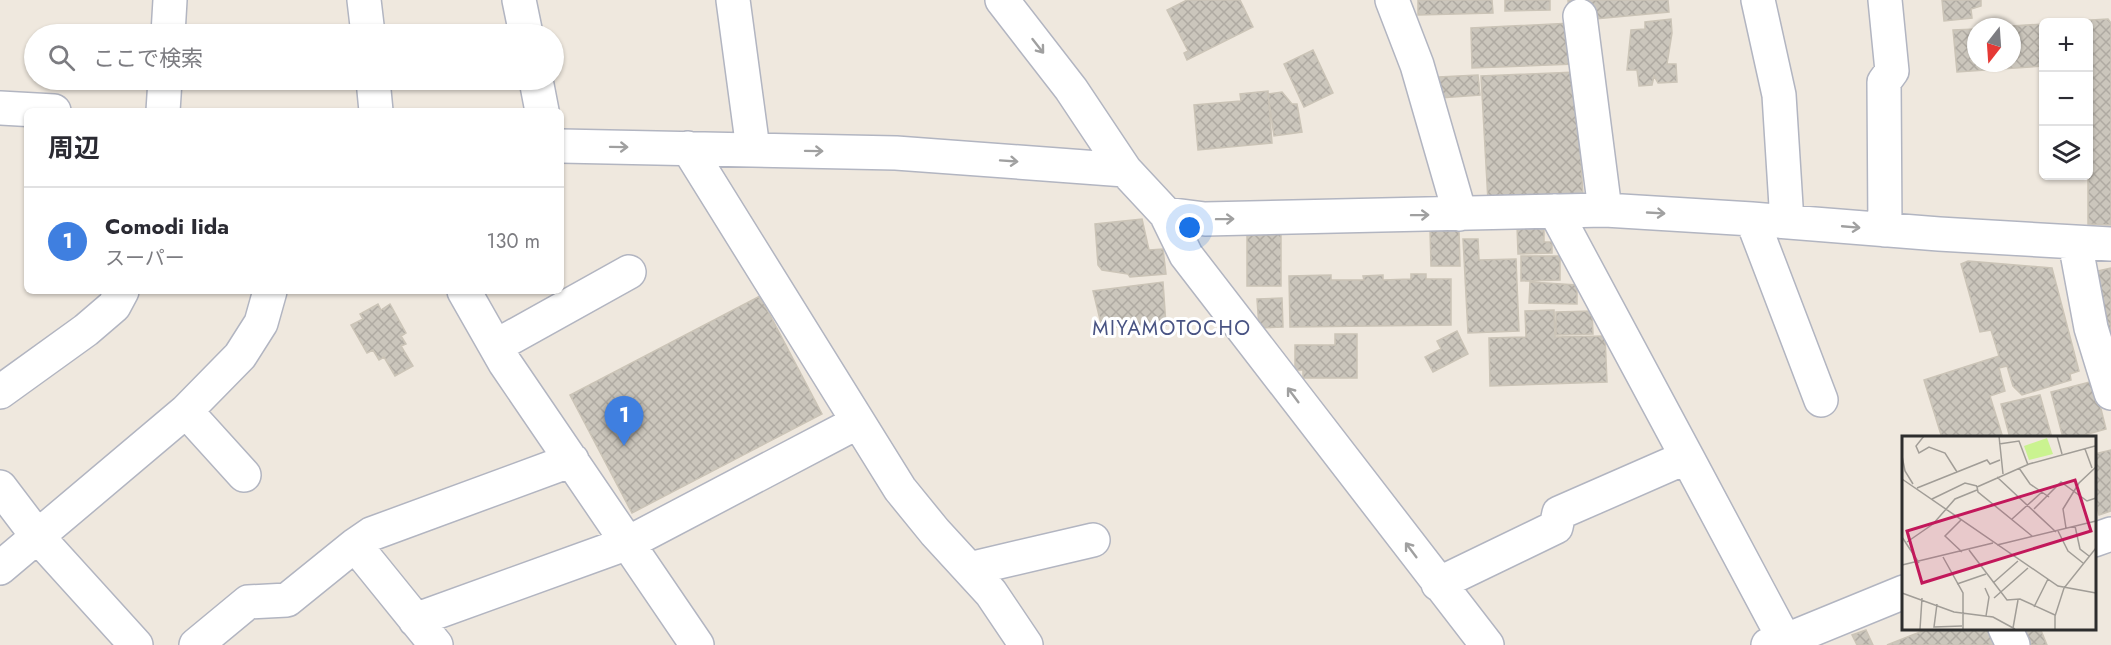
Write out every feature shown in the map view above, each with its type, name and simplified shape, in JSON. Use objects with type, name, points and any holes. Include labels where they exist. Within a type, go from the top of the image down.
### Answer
[{"type":"street","points":[[169,24],[170,0]]},
{"type":"street","points":[[364,0],[367,24]]},
{"type":"street","points":[[519,0],[524,24]]},
{"type":"street","points":[[1002,0],[1071,89],[1125,171],[1166,214],[1186,255],[1486,645]]},
{"type":"street","points":[[1392,0],[1417,65],[1460,214]]},
{"type":"street","points":[[1758,0],[1779,95],[1787,222]]},
{"type":"street","points":[[1885,0],[1892,71],[1884,82],[1885,230]]},
{"type":"street","points":[[738,1],[753,149]]},
{"type":"street","points":[[1580,16],[1605,210]]},
{"type":"street","points":[[163,108],[164,90]]},
{"type":"street","points":[[374,90],[376,108]]},
{"type":"street","points":[[538,90],[541,108]]},
{"type":"street","points":[[0,108],[24,109]]},
{"type":"street","points":[[564,146],[896,153],[1125,171]]},
{"type":"street","points":[[688,148],[900,489],[991,593],[1026,645]]},
{"type":"street","points":[[1166,214],[1205,219],[1605,210],[2111,244]]},
{"type":"street","points":[[1555,212],[1786,641],[1902,593]]},
{"type":"street","points":[[1752,219],[1821,400]]},
{"type":"street","points":[[2075,242],[2091,328],[2111,393]]},
{"type":"street","points":[[496,346],[629,272]]},
{"type":"street","points":[[0,392],[86,330],[114,306],[120,294]]},
{"type":"street","points":[[0,568],[186,411],[240,356],[261,323],[269,294]]},
{"type":"street","points":[[466,294],[496,346],[697,645]]},
{"type":"street","points":[[186,411],[244,476]]},
{"type":"street","points":[[415,620],[628,543],[858,422]]},
{"type":"street","points":[[1438,584],[1556,527],[1559,513],[1687,457]]},
{"type":"street","points":[[196,645],[248,602],[287,600],[354,545],[371,534],[572,460]]},
{"type":"street","points":[[0,487],[38,537],[135,645]]},
{"type":"street","points":[[2096,539],[2111,534]]},
{"type":"street","points":[[969,570],[1094,540]]},
{"type":"street","points":[[354,545],[436,645]]},
{"type":"street","points":[[2006,630],[2013,645]]},
{"type":"building","points":[[1187,0],[1240,0],[1253,27],[1187,60],[1184,53],[1188,51],[1167,10]]},
{"type":"building","points":[[1418,0],[1492,0],[1493,13],[1418,15]]},
{"type":"building","points":[[1505,0],[1550,0],[1550,10],[1505,11]]},
{"type":"building","points":[[1568,0],[1668,0],[1669,12],[1584,20],[1569,11]]},
{"type":"building","points":[[1942,0],[1981,0],[1981,6],[1971,9],[1972,18],[1944,21]]},
{"type":"building","points":[[1671,19],[1672,33],[1667,64],[1676,64],[1677,82],[1658,83],[1654,76],[1652,85],[1639,86],[1637,70],[1627,70],[1631,30],[1645,29],[1645,22]]},
{"type":"building","points":[[2108,19],[2111,23],[2111,225],[2088,224],[2088,180],[2093,180],[2093,20]]},
{"type":"building","points":[[1572,23],[1574,64],[1472,68],[1471,28]]},
{"type":"building","points":[[2039,24],[2039,66],[2021,68],[2021,25]]},
{"type":"building","points":[[1967,29],[1967,71],[1957,72],[1953,30]]},
{"type":"building","points":[[1313,50],[1333,93],[1304,107],[1284,64]]},
{"type":"building","points":[[1576,72],[1583,196],[1488,201],[1481,76]]},
{"type":"building","points":[[1478,75],[1480,95],[1440,98],[1439,77]]},
{"type":"building","points":[[1268,91],[1272,143],[1198,150],[1194,105],[1241,101],[1240,94]]},
{"type":"building","points":[[1282,92],[1292,104],[1297,104],[1302,132],[1274,136],[1268,94]]},
{"type":"building","points":[[1142,219],[1149,250],[1163,249],[1166,274],[1130,277],[1128,274],[1102,270],[1098,265],[1095,224]]},
{"type":"building","points":[[1517,225],[1544,225],[1544,242],[1552,242],[1552,253],[1518,254]]},
{"type":"building","points":[[1430,230],[1459,230],[1460,266],[1431,266]]},
{"type":"building","points":[[1281,234],[1281,286],[1247,286],[1247,235]]},
{"type":"building","points":[[1463,239],[1478,239],[1479,260],[1516,259],[1519,331],[1468,333]]},
{"type":"building","points":[[1521,256],[1560,256],[1560,280],[1521,281]]},
{"type":"building","points":[[1968,261],[2052,268],[2079,371],[2070,374],[2071,380],[2022,395],[2013,386],[2007,366],[1999,368],[2005,391],[1990,396],[2002,436],[1941,436],[1924,380],[1999,356],[1991,330],[1980,332],[1961,264]]},
{"type":"building","points":[[2111,268],[2111,355],[2093,272]]},
{"type":"building","points":[[1411,274],[1426,274],[1426,279],[1451,279],[1451,325],[1290,327],[1289,276],[1331,275],[1331,280],[1364,280],[1363,276],[1383,275],[1383,280],[1411,279]]},
{"type":"building","points":[[1163,282],[1166,325],[1102,328],[1093,291]]},
{"type":"building","points":[[1530,282],[1577,285],[1577,304],[1529,303]]},
{"type":"building","points":[[760,296],[822,414],[632,513],[570,395]]},
{"type":"building","points":[[1282,298],[1283,327],[1259,328],[1257,299]]},
{"type":"building","points":[[378,304],[381,310],[390,304],[406,333],[401,336],[406,344],[401,346],[413,366],[395,376],[384,357],[379,360],[373,350],[367,353],[351,325],[363,319],[360,314]]},
{"type":"building","points":[[1554,310],[1555,337],[1605,336],[1607,382],[1490,386],[1489,338],[1526,337],[1525,311]]},
{"type":"building","points":[[1592,311],[1593,334],[1556,335],[1556,312]]},
{"type":"building","points":[[1457,331],[1468,354],[1433,372],[1425,357],[1441,349],[1437,341]]},
{"type":"building","points":[[1335,334],[1357,334],[1357,378],[1303,378],[1303,370],[1295,370],[1295,345],[1335,345]]},
{"type":"building","points":[[2094,381],[2106,429],[2081,436],[2062,436],[2051,392]]},
{"type":"building","points":[[2040,395],[2051,436],[2009,436],[2001,404]]},
{"type":"building","points":[[2111,450],[2111,511],[2099,515],[2096,504],[2096,454]]},
{"type":"building","points":[[1866,630],[1873,645],[1857,645],[1852,635]]},
{"type":"building","points":[[1925,630],[1999,630],[2006,645],[1887,645]]},
{"type":"building","points":[[2013,630],[2041,630],[2047,645],[2019,645]]},
{"type":"place","name":"Comodi Iida","points":[[624,446]]},
{"type":"district","name":"MIYAMOTOCHO","points":[[1172,328]]}]
